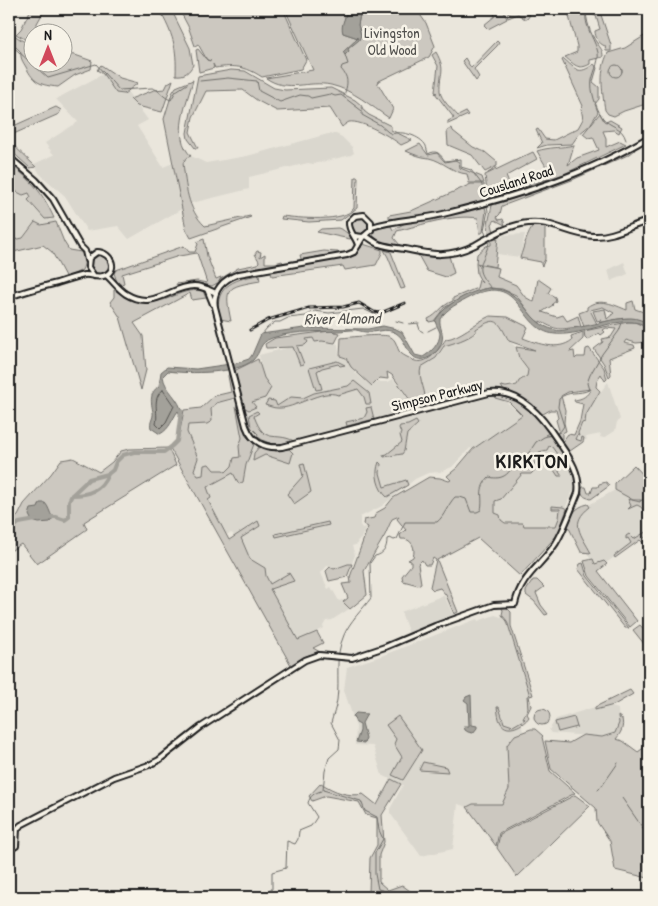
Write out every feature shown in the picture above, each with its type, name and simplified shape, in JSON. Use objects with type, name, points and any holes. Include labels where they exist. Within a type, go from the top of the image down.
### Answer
[{"type":"main road","name":"Cousland Road","points":[[372,227],[440,215],[494,202],[580,171],[620,153],[649,137]]},
{"type":"main road","points":[[9,157],[45,188],[85,251],[88,265],[94,276]]},
{"type":"main road","points":[[207,289],[215,288],[239,274],[347,255],[354,252],[372,227],[371,222],[362,214],[352,218],[349,222],[349,228],[355,236],[358,245]]},
{"type":"main road","points":[[355,236],[366,235],[380,244],[441,255],[457,253],[515,225],[535,222],[552,224],[586,236],[602,236],[649,221]]},
{"type":"main road","name":"Cousland Road","points":[[371,222],[382,224]]},
{"type":"main road","points":[[85,251],[94,253],[104,252],[110,256],[112,263],[110,272],[106,276]]},
{"type":"main road","points":[[82,276],[94,253]]},
{"type":"main road","points":[[110,272],[115,284]]},
{"type":"main road","points":[[9,297],[82,276],[106,276],[126,294],[146,300],[158,298],[190,286],[197,286],[217,292]]},
{"type":"main road","name":"Simpson Parkway","points":[[9,850],[16,846],[17,830],[21,825],[114,777],[159,760],[201,727],[304,660],[319,655],[352,658],[385,648],[435,626],[494,604],[515,604],[524,581],[553,547],[561,533],[578,493],[577,471],[542,417],[510,395],[496,392],[282,447],[270,448],[254,440],[247,430],[216,312],[214,302],[222,284]]},
{"type":"main road","points":[[207,289],[216,312]]},
{"type":"shaded area","points":[[107,72],[121,83],[148,120],[137,126],[163,167],[191,156],[206,163],[247,156],[328,134],[336,134],[342,137],[352,147],[354,153],[313,164],[308,163],[249,177],[249,189],[192,203],[129,239],[118,226],[87,231],[65,196],[40,174],[34,164],[54,155],[45,143],[78,122],[56,99]]},
{"type":"shaded area","points":[[9,188],[23,195],[29,193],[31,197],[28,200],[33,207],[50,220],[54,218],[56,222],[32,225],[23,238],[9,241]]},
{"type":"shaded area","points":[[525,234],[520,257],[497,254],[499,238],[504,235]]},
{"type":"shaded area","points":[[624,262],[628,274],[611,281],[608,270]]},
{"type":"shaded area","points":[[488,322],[496,322],[500,325],[509,341],[515,346],[518,357],[527,370],[527,376],[521,378],[517,383],[504,386],[504,400],[522,415],[502,430],[472,449],[470,448],[452,467],[440,472],[428,473],[415,479],[382,506],[360,517],[360,525],[362,528],[366,527],[361,539],[357,541],[358,544],[352,546],[355,555],[352,563],[334,568],[327,566],[321,573],[328,589],[331,587],[339,601],[342,600],[349,609],[332,620],[326,621],[323,626],[324,628],[297,642],[232,533],[224,535],[183,452],[187,423],[211,422],[211,408],[216,402],[263,397],[263,380],[259,355],[306,343],[306,339],[313,337],[314,341],[338,344],[339,356],[348,360],[355,373],[371,385],[379,382],[388,382],[393,379],[413,405],[420,367],[437,358],[444,346],[472,336],[477,333],[476,330]]},
{"type":"shaded area","points":[[608,382],[620,419],[617,422],[615,431],[604,438],[600,437],[601,434],[586,437],[587,439],[583,442],[584,438],[581,441],[575,440],[593,402]]},
{"type":"shaded area","points":[[549,443],[562,455],[573,474],[574,491],[558,526],[518,531],[500,522],[491,507],[491,493]]},
{"type":"shaded area","points":[[615,490],[628,496],[631,502],[640,507],[649,520],[649,547],[640,539],[596,570],[575,530],[580,510]]},
{"type":"shaded area","points":[[444,595],[453,615],[409,634],[401,612]]},
{"type":"shaded area","points":[[495,615],[507,616],[531,694],[528,697],[531,705],[526,719],[521,723],[523,731],[512,738],[508,746],[509,789],[502,804],[473,804],[467,807],[458,804],[453,849],[421,856],[390,813],[390,809],[403,785],[382,775],[373,746],[355,745],[356,727],[344,690],[347,667],[477,619],[478,621]]},
{"type":"shaded area","points":[[609,706],[618,709],[619,723],[615,733],[602,737],[551,733],[549,730],[556,719],[595,707],[596,710]]},
{"type":"green space","points":[[31,9],[45,9],[38,22],[24,22]]},
{"type":"green space","points":[[159,9],[171,9],[190,48],[193,65],[184,74],[176,75],[176,56],[173,41]]},
{"type":"green space","points":[[179,9],[283,9],[306,60],[301,69],[262,77],[245,69],[234,67],[215,68],[213,64],[214,68],[199,72],[196,50],[198,49],[207,60],[198,44],[195,46],[188,26]]},
{"type":"green space","name":"Livingston Old Wood","points":[[285,9],[348,9],[345,15],[343,33],[358,38],[348,49],[361,35],[358,25],[361,9],[416,9],[426,23],[435,46],[429,57],[377,82],[393,109],[389,118],[362,99],[339,87],[322,84],[282,85],[266,78],[313,70]]},
{"type":"green space","points":[[492,9],[503,9],[507,19],[488,29],[484,25],[495,16]]},
{"type":"green space","points":[[516,9],[528,9],[526,10],[530,15],[527,19],[518,14],[508,18],[508,12]]},
{"type":"green space","points":[[567,9],[586,9],[590,31],[602,51],[603,57],[590,60],[590,64],[586,66],[576,66],[565,57],[577,52]]},
{"type":"green space","points":[[590,9],[599,9],[611,45],[611,51],[606,51],[605,46],[597,38],[595,31],[600,29],[596,16],[590,13]]},
{"type":"green space","points":[[22,27],[22,37],[16,34]]},
{"type":"green space","points":[[649,33],[649,103],[614,116],[608,114],[605,110],[602,81],[603,67],[608,53],[625,48]]},
{"type":"green space","points":[[14,35],[22,40],[22,60],[21,52],[16,47],[9,47],[9,43]]},
{"type":"green space","points":[[497,41],[499,43],[497,46],[474,69],[479,77],[476,81],[462,61],[465,58],[471,68]]},
{"type":"green space","points":[[436,52],[442,68],[440,91],[442,98],[458,116],[466,112],[468,115],[448,124],[448,121],[454,118],[435,93],[437,93],[435,92],[438,66],[432,55]]},
{"type":"green space","points":[[72,55],[92,61],[91,69],[75,75],[58,87],[42,84],[35,80],[29,72],[72,72]]},
{"type":"green space","points":[[564,59],[578,70],[584,70],[594,64],[597,68],[593,82],[599,87],[599,99],[595,104],[598,112],[590,125],[579,134],[572,144],[547,145],[537,148],[542,143],[536,130],[538,129],[545,139],[554,140],[578,128],[583,119],[581,108],[583,106],[562,60]]},
{"type":"green space","points":[[101,65],[120,78],[138,83],[124,94],[116,93],[103,74],[97,70]]},
{"type":"green space","points":[[231,70],[245,71],[274,88],[285,90],[331,88],[355,100],[369,115],[391,126],[391,130],[412,140],[401,145],[376,130],[355,122],[349,122],[342,127],[330,108],[277,111],[243,90],[206,91],[193,117],[190,132],[198,148],[195,148],[188,139],[187,133],[198,76]]},
{"type":"green space","points":[[173,80],[162,112],[137,106],[130,99],[154,90],[165,89],[168,83]]},
{"type":"green space","points":[[193,80],[184,109],[181,129],[185,148],[191,156],[186,158],[183,163],[191,205],[205,226],[251,217],[191,238],[186,229],[164,119],[172,93],[176,87]]},
{"type":"green space","points":[[56,107],[61,110],[59,114],[9,136],[9,128]]},
{"type":"green space","points":[[600,113],[604,121],[610,120],[622,127],[619,133],[614,130],[603,131],[606,138],[606,147],[620,141],[626,144],[564,174],[496,196],[488,201],[485,175],[533,152],[537,159],[506,176],[511,189],[551,175],[537,151],[574,145],[568,165],[577,158],[599,150],[593,137],[588,138],[583,134]]},
{"type":"green space","points":[[452,128],[453,131],[473,147],[485,152],[497,162],[497,166],[485,172],[472,155],[448,145],[447,131]]},
{"type":"green space","points":[[9,141],[36,167],[30,168],[9,149]]},
{"type":"green space","points":[[420,144],[428,155],[437,153],[445,162],[455,160],[459,162],[460,168],[482,177],[484,183],[469,183],[467,174],[457,172],[434,160],[406,151]]},
{"type":"green space","points":[[634,148],[635,150],[630,154],[572,180],[502,206],[497,217],[499,220],[503,219],[505,225],[495,220],[492,224],[494,232],[489,235],[488,224],[492,205],[564,180]]},
{"type":"green space","points":[[9,163],[36,187],[54,218],[45,219],[28,200],[31,197],[29,193],[23,195],[9,188]]},
{"type":"green space","points":[[355,177],[358,177],[357,208],[341,220],[309,222],[281,219],[282,216],[331,218],[349,213],[354,208]]},
{"type":"green space","points":[[471,184],[484,184],[484,203],[419,217],[389,218],[389,215],[411,211]]},
{"type":"green space","points":[[485,207],[483,232],[480,234],[478,218],[468,217],[437,221],[397,231],[394,238],[400,245],[397,246],[381,242],[373,235],[375,228],[391,226],[393,230],[405,223]]},
{"type":"green space","points":[[360,216],[366,219],[369,225],[366,231],[360,234],[354,231],[351,225],[354,219]]},
{"type":"green space","points":[[35,222],[41,225],[56,222],[69,250],[83,254],[84,265],[82,270],[66,278],[52,252],[43,245],[9,253],[9,241],[23,238]]},
{"type":"green space","points":[[534,225],[545,227],[545,259],[542,266],[541,262],[520,258]]},
{"type":"green space","points":[[338,228],[351,236],[350,239],[317,232],[321,229]]},
{"type":"green space","points":[[498,238],[495,267],[476,263],[477,254],[486,246],[491,245],[491,241]]},
{"type":"green space","points":[[204,239],[207,256],[216,279],[221,277],[219,282],[212,286],[197,283],[177,286],[176,284],[197,281],[207,283],[197,253],[179,256],[122,274],[124,283],[118,285],[114,273],[116,270],[184,246],[189,252],[195,252],[198,244],[196,242]]},
{"type":"green space","points":[[363,244],[382,250],[376,265],[345,270],[343,266],[272,276],[271,272],[356,255]]},
{"type":"green space","points":[[384,250],[391,252],[405,288],[401,289]]},
{"type":"green space","points":[[257,251],[261,252],[260,257],[265,254],[265,263],[282,261],[285,265],[233,274],[216,286],[222,278],[238,268],[258,264],[259,261],[255,254]]},
{"type":"green space","points":[[324,251],[350,253],[302,262],[300,255]]},
{"type":"green space","points":[[100,253],[108,256],[111,264],[108,272],[100,275],[92,272],[89,264],[92,256]]},
{"type":"green space","points":[[417,253],[449,256],[454,273],[446,277],[427,271]]},
{"type":"green space","points":[[476,264],[499,268],[497,277],[516,285],[525,297],[534,302],[538,279],[551,288],[548,293],[555,297],[556,301],[542,312],[557,317],[563,315],[567,321],[578,316],[581,327],[560,329],[540,321],[540,323],[534,319],[516,295],[502,289],[489,288],[463,297],[444,308],[434,321],[429,322],[428,319],[453,301],[453,298],[477,288],[479,280],[482,283],[477,274]]},
{"type":"green space","points":[[259,275],[260,281],[240,285],[230,290],[228,301],[231,321],[220,319],[219,300],[226,287],[240,279]]},
{"type":"green space","points":[[114,290],[127,297],[148,302],[162,300],[189,291],[203,291],[206,298],[192,300],[190,293],[134,323],[143,336],[146,370],[141,390],[120,317],[110,302],[114,297]]},
{"type":"green space","points":[[633,301],[635,309],[649,314],[649,325],[631,318],[599,323],[601,320],[597,321],[593,311],[605,309],[607,319],[614,313],[603,307],[590,310],[597,324],[584,327],[579,313],[587,310],[587,307],[592,304],[602,302],[627,310],[627,303]]},
{"type":"green space","points":[[490,316],[508,317],[528,327],[523,338],[548,345],[555,346],[567,343],[572,340],[571,336],[583,332],[583,339],[569,352],[574,351],[575,359],[577,357],[585,357],[586,349],[589,348],[604,368],[607,379],[605,381],[601,374],[597,380],[596,387],[600,391],[586,415],[585,422],[582,423],[578,433],[579,436],[577,435],[575,439],[581,441],[582,437],[584,438],[583,442],[570,451],[567,450],[562,442],[568,434],[574,435],[580,421],[583,404],[574,400],[584,397],[591,389],[568,392],[561,396],[565,410],[564,423],[566,431],[562,433],[562,439],[560,440],[557,435],[559,430],[556,410],[550,410],[543,414],[518,396],[504,391],[501,386],[517,385],[519,381],[527,376],[528,370],[519,358],[516,347],[535,350],[509,341],[497,322],[489,322],[476,329],[476,332],[469,337],[444,346],[436,358],[421,367],[420,377],[425,396],[424,406],[414,406],[407,411],[403,410],[402,406],[410,400],[392,375],[387,372],[388,379],[380,378],[372,386],[351,367],[346,358],[340,356],[341,338],[385,335],[393,338],[403,355],[420,362],[435,354],[446,339],[456,336]]},
{"type":"green space","points":[[635,322],[649,329],[649,339],[647,342],[636,343],[626,340],[624,343],[634,345],[635,348],[609,358],[611,375],[609,377],[604,364],[594,349],[603,342],[602,339],[611,337],[616,329],[606,328],[603,330],[605,332],[601,335],[599,333],[587,340],[584,331]]},
{"type":"green space","points":[[330,331],[340,333],[335,343],[315,342],[313,338],[306,339],[308,342],[305,345],[297,346],[304,364],[300,365],[293,347],[266,348],[265,344],[275,338]]},
{"type":"green space","points":[[258,359],[264,378],[271,388],[265,398],[252,402],[256,407],[249,410],[243,407],[234,371]]},
{"type":"green space","points":[[337,361],[345,365],[340,366],[338,364],[317,371],[322,389],[316,390],[309,368]]},
{"type":"green space","points":[[229,373],[236,395],[235,398],[216,403],[211,409],[212,421],[207,424],[188,425],[187,432],[198,458],[194,470],[198,476],[203,475],[204,465],[209,464],[214,470],[226,472],[232,466],[234,458],[240,457],[239,446],[242,438],[236,406],[239,406],[246,436],[254,444],[246,465],[243,482],[239,484],[233,473],[207,487],[211,498],[208,500],[229,540],[258,521],[260,526],[241,538],[250,559],[265,568],[270,584],[289,573],[294,581],[270,589],[298,640],[317,632],[323,643],[313,648],[320,652],[306,656],[292,667],[170,448],[178,441],[184,410],[201,408],[214,396],[231,392]]},
{"type":"green space","points":[[354,381],[369,393],[371,404],[366,404],[364,397],[358,389],[338,395],[324,394],[284,408],[265,405],[268,400],[275,401],[277,406],[291,397],[303,398],[314,393],[348,386]]},
{"type":"green space","points":[[495,396],[511,399],[534,413],[549,433],[545,435],[552,436],[568,462],[560,467],[559,472],[562,476],[558,476],[554,470],[559,457],[552,447],[549,446],[547,450],[539,452],[536,456],[534,471],[531,474],[522,474],[501,499],[495,501],[495,513],[500,515],[501,520],[505,523],[523,523],[524,526],[556,526],[560,509],[552,509],[552,506],[563,507],[567,509],[558,534],[520,576],[478,538],[437,560],[458,612],[454,614],[446,595],[440,588],[433,590],[430,587],[436,560],[433,558],[430,565],[425,565],[422,560],[418,564],[421,583],[418,585],[403,581],[402,576],[411,565],[411,561],[408,560],[413,557],[414,550],[408,540],[401,539],[400,535],[406,530],[397,519],[399,516],[392,519],[364,571],[367,595],[350,609],[343,602],[348,598],[342,584],[351,583],[350,577],[368,527],[363,524],[364,520],[374,518],[376,513],[385,508],[393,498],[429,477],[451,480],[447,476],[457,468],[473,449],[522,415],[509,402],[495,398]]},
{"type":"green space","points":[[371,407],[374,419],[347,426],[346,422],[364,418],[367,412],[366,408]]},
{"type":"green space","points":[[257,411],[259,413],[254,416],[262,431],[271,436],[294,441],[274,444],[266,442],[257,436],[258,434],[251,427],[249,415]]},
{"type":"green space","points":[[416,421],[418,424],[407,434],[402,454],[384,457],[383,455],[402,442],[400,426]]},
{"type":"green space","points":[[260,446],[276,451],[289,449],[293,453],[290,463],[265,455],[253,461],[254,453]]},
{"type":"green space","points":[[168,448],[176,465],[84,522],[87,529],[37,564],[21,544],[9,552],[9,523],[18,516],[24,504],[61,460],[73,458],[99,472],[112,462],[121,451]]},
{"type":"green space","points":[[379,462],[381,464],[380,473],[384,487],[406,480],[408,485],[387,497],[381,490],[378,481],[377,471]]},
{"type":"green space","points":[[304,463],[311,492],[294,504],[287,494],[303,476],[300,464]]},
{"type":"green space","points":[[634,465],[649,481],[649,519],[641,507],[637,505],[628,509],[631,506],[628,499],[640,502],[641,500],[633,500],[615,490],[615,483]]},
{"type":"green space","points":[[606,482],[609,486],[591,499],[586,497],[581,490],[583,487],[586,487],[588,493],[591,493],[593,487],[598,487],[599,484]]},
{"type":"green space","points":[[588,504],[590,507],[580,518],[578,524],[591,553],[581,552],[568,526],[575,512],[580,507]]},
{"type":"green space","points":[[328,522],[329,525],[276,537],[275,534]]},
{"type":"green space","points":[[649,530],[649,534],[643,539],[649,545],[649,549],[640,540],[615,558],[614,556],[631,543],[628,538],[626,539],[626,536],[629,534],[634,539]]},
{"type":"green space","points":[[593,559],[595,564],[604,561],[607,564],[598,571],[637,621],[630,627],[589,576],[584,561]]},
{"type":"green space","points":[[583,563],[587,576],[629,628],[625,628],[578,569],[580,564]]},
{"type":"green space","points":[[352,564],[347,577],[329,581],[326,571],[330,567],[334,569]]},
{"type":"green space","points":[[533,580],[537,580],[544,587],[536,593],[541,605],[548,614],[545,615],[534,601],[526,595],[526,591]]},
{"type":"green space","points":[[505,606],[511,612],[511,626],[533,695],[530,696],[507,621],[502,615],[503,610],[501,607]]},
{"type":"green space","points":[[640,625],[647,633],[645,635],[649,641],[649,650],[633,630]]},
{"type":"green space","points":[[630,690],[633,694],[614,705],[595,710],[595,707]]},
{"type":"green space","points":[[527,696],[529,696],[531,706],[527,714],[529,717],[515,727],[507,728],[504,726],[499,720],[497,707],[499,707],[504,723],[513,726],[525,719],[523,718],[528,708]]},
{"type":"green space","points":[[542,709],[550,717],[542,725],[534,717]]},
{"type":"green space","points":[[398,716],[422,750],[403,780],[392,775],[402,757],[394,744],[396,739],[386,725]]},
{"type":"green space","points":[[618,716],[622,719],[623,725],[616,739],[623,741],[638,752],[649,744],[649,880],[648,878],[615,870],[610,841],[597,822],[596,808],[551,769],[545,741],[569,743],[583,735],[602,737],[615,733],[619,723]]},
{"type":"green space","points":[[574,717],[577,727],[558,732],[555,722]]},
{"type":"green space","points":[[535,729],[543,736],[550,771],[575,793],[499,833],[496,846],[467,807],[473,804],[502,804],[509,789],[507,745],[515,735]]},
{"type":"green space","points":[[423,762],[446,767],[448,772],[419,770]]},
{"type":"green space","points":[[391,779],[401,784],[382,815],[384,842],[379,855],[379,882],[388,890],[402,885],[418,897],[371,897],[369,893],[370,858],[377,845],[377,818],[366,815],[359,802],[326,796],[312,801],[309,796],[321,783],[342,793],[352,795],[363,794],[377,805]]},
{"type":"green space","points":[[575,795],[590,806],[517,877],[497,848],[500,834]]},
{"type":"water","points":[[348,9],[361,9],[358,25],[361,35],[359,40],[348,49],[349,51],[345,55],[343,52],[358,38],[343,33],[343,24]]},
{"type":"water","points":[[489,288],[502,290],[511,294],[536,320],[544,326],[555,330],[562,331],[617,319],[631,318],[649,323],[649,327],[638,323],[626,322],[579,332],[555,334],[543,330],[533,323],[510,296],[500,291],[487,291],[470,297],[443,315],[440,319],[442,341],[440,346],[434,354],[424,359],[415,358],[401,337],[392,331],[302,332],[282,335],[264,342],[253,360],[246,365],[236,368],[200,373],[168,371],[163,376],[164,381],[179,404],[182,414],[180,415],[178,411],[169,427],[160,434],[151,428],[153,414],[152,395],[159,386],[161,372],[167,367],[196,369],[237,363],[249,359],[261,334],[304,328],[368,329],[383,326],[396,329],[402,332],[415,355],[423,357],[432,350],[440,337],[435,321],[439,315],[459,299]]},
{"type":"water","points":[[40,503],[45,503],[47,506],[53,518],[50,522],[39,523],[32,521],[29,515],[31,509],[38,508]]},
{"type":"water","points":[[471,695],[472,725],[477,726],[473,733],[465,730],[464,726],[469,726],[468,703],[464,700]]},
{"type":"water","points":[[356,713],[367,714],[362,723],[366,738],[364,743],[356,742],[360,725],[356,723],[353,716]]},
{"type":"waterway","points":[[587,9],[587,24],[598,53],[598,61],[592,84],[594,99],[605,121],[619,129],[626,140]]},
{"type":"waterway","points":[[10,44],[48,78],[96,64],[119,90],[152,88],[171,100],[176,91],[187,84]]},
{"type":"waterway","points":[[344,96],[347,79],[341,69],[342,66],[348,64],[345,55]]},
{"type":"waterway","points":[[616,65],[622,71],[616,77],[610,71],[616,65]]},
{"type":"waterway","points":[[200,81],[228,78],[257,81],[259,91],[280,102],[300,95],[311,98],[330,94],[335,96],[341,95],[362,111],[362,115],[388,132],[392,134],[405,133],[420,139],[426,146],[428,154],[436,152],[445,161],[461,159],[461,167],[471,170],[481,183],[484,191],[488,211],[484,230],[489,243],[481,262],[480,271],[492,289]]},
{"type":"waterway","points":[[488,173],[496,168]]},
{"type":"waterway","points":[[649,229],[646,247],[649,265]]},
{"type":"waterway","points":[[262,334],[275,322],[306,316],[315,311],[329,313],[363,309],[378,316]]},
{"type":"waterway","points":[[311,318],[322,327]]},
{"type":"waterway","points":[[396,321],[403,323]]},
{"type":"waterway","points":[[409,324],[419,323]]},
{"type":"waterway","points":[[555,434],[560,432],[564,426],[558,407],[559,399],[566,394],[589,390],[587,383],[590,375],[602,354],[619,331],[622,323]]},
{"type":"waterway","points":[[418,324],[423,332]]},
{"type":"waterway","points":[[428,331],[436,327]]},
{"type":"waterway","name":"River Almond","points":[[47,517],[65,520],[69,517],[69,501],[72,495],[89,479],[108,474],[123,455],[134,452],[164,452],[172,446],[177,441],[181,411]]},
{"type":"waterway","points":[[400,897],[378,889],[375,874],[375,853],[383,839],[377,817],[365,811],[361,801],[323,790],[325,771],[329,758],[339,749],[340,740],[331,723],[337,700],[338,660],[341,643],[349,625],[371,598],[370,563],[375,556],[381,554],[384,550],[387,539],[397,539],[405,522],[437,522],[455,497],[466,499],[471,512],[481,510],[482,489],[489,477],[499,478],[507,474],[515,458],[528,454],[536,442],[551,435]]},
{"type":"waterway","name":"River Almond","points":[[72,495],[94,491],[102,484],[108,474]]},
{"type":"waterway","points":[[640,501],[649,497]]},
{"type":"waterway","name":"River Almond","points":[[9,531],[19,523],[36,520]]},
{"type":"waterway","points":[[602,786],[618,763]]},
{"type":"waterway","points":[[264,897],[272,889],[272,872],[286,868],[287,841],[295,844],[299,831],[311,826],[317,817],[308,803],[313,795],[321,791]]},
{"type":"waterway","points":[[622,798],[649,837]]},
{"type":"railway","points":[[250,330],[268,320],[309,308],[343,307],[359,303],[374,312],[381,313],[405,303]]},
{"type":"district","name":"KIRKTON","points":[[532,460]]}]
